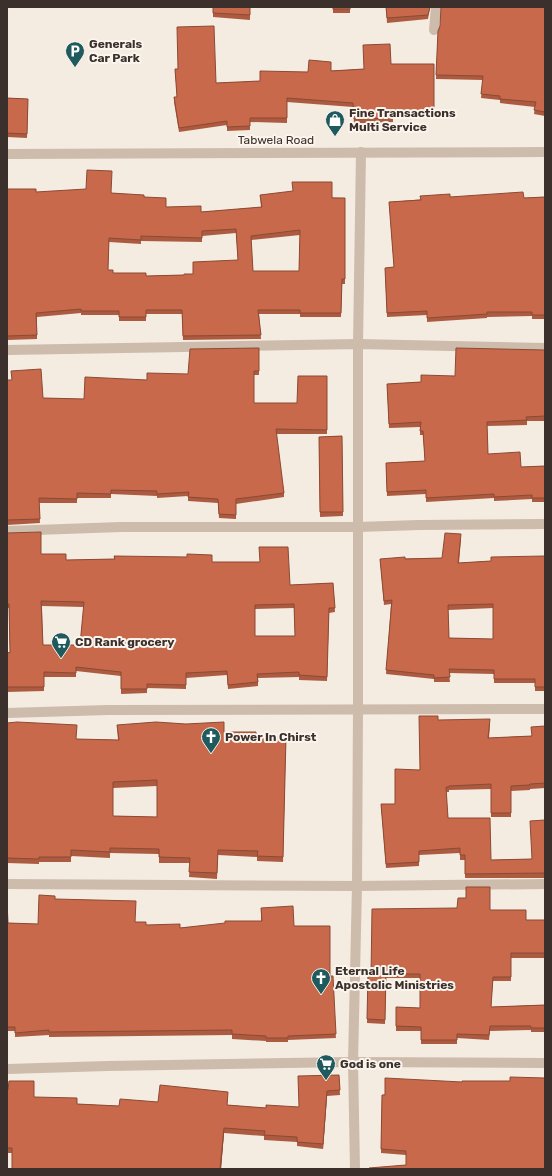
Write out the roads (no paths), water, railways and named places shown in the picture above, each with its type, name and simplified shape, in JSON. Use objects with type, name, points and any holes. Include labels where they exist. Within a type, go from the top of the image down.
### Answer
[{"type":"street","points":[[434,30],[436,7]]},
{"type":"street","points":[[354,1169],[353,1062],[357,886],[358,344],[361,152]]},
{"type":"street","name":"Tabwela Road","points":[[7,154],[545,152]]},
{"type":"street","points":[[7,350],[358,344],[545,348]]},
{"type":"street","points":[[7,531],[181,526],[358,527],[545,524]]},
{"type":"street","points":[[7,713],[108,710],[545,709]]},
{"type":"street","points":[[7,884],[357,886],[545,884]]},
{"type":"street","points":[[7,1069],[353,1062],[545,1063]]},
{"type":"place","name":"Generals Car Park","points":[[75,68]]},
{"type":"place","name":"Fine Transactions Multi Service","points":[[335,137]]},
{"type":"place","name":"CD Rank grocery","points":[[61,659]]},
{"type":"place","name":"Power In Chirst","points":[[211,754]]},
{"type":"place","name":"Eternal Life Apostolic Ministries","points":[[321,995]]},
{"type":"place","name":"God is one","points":[[326,1081]]}]
